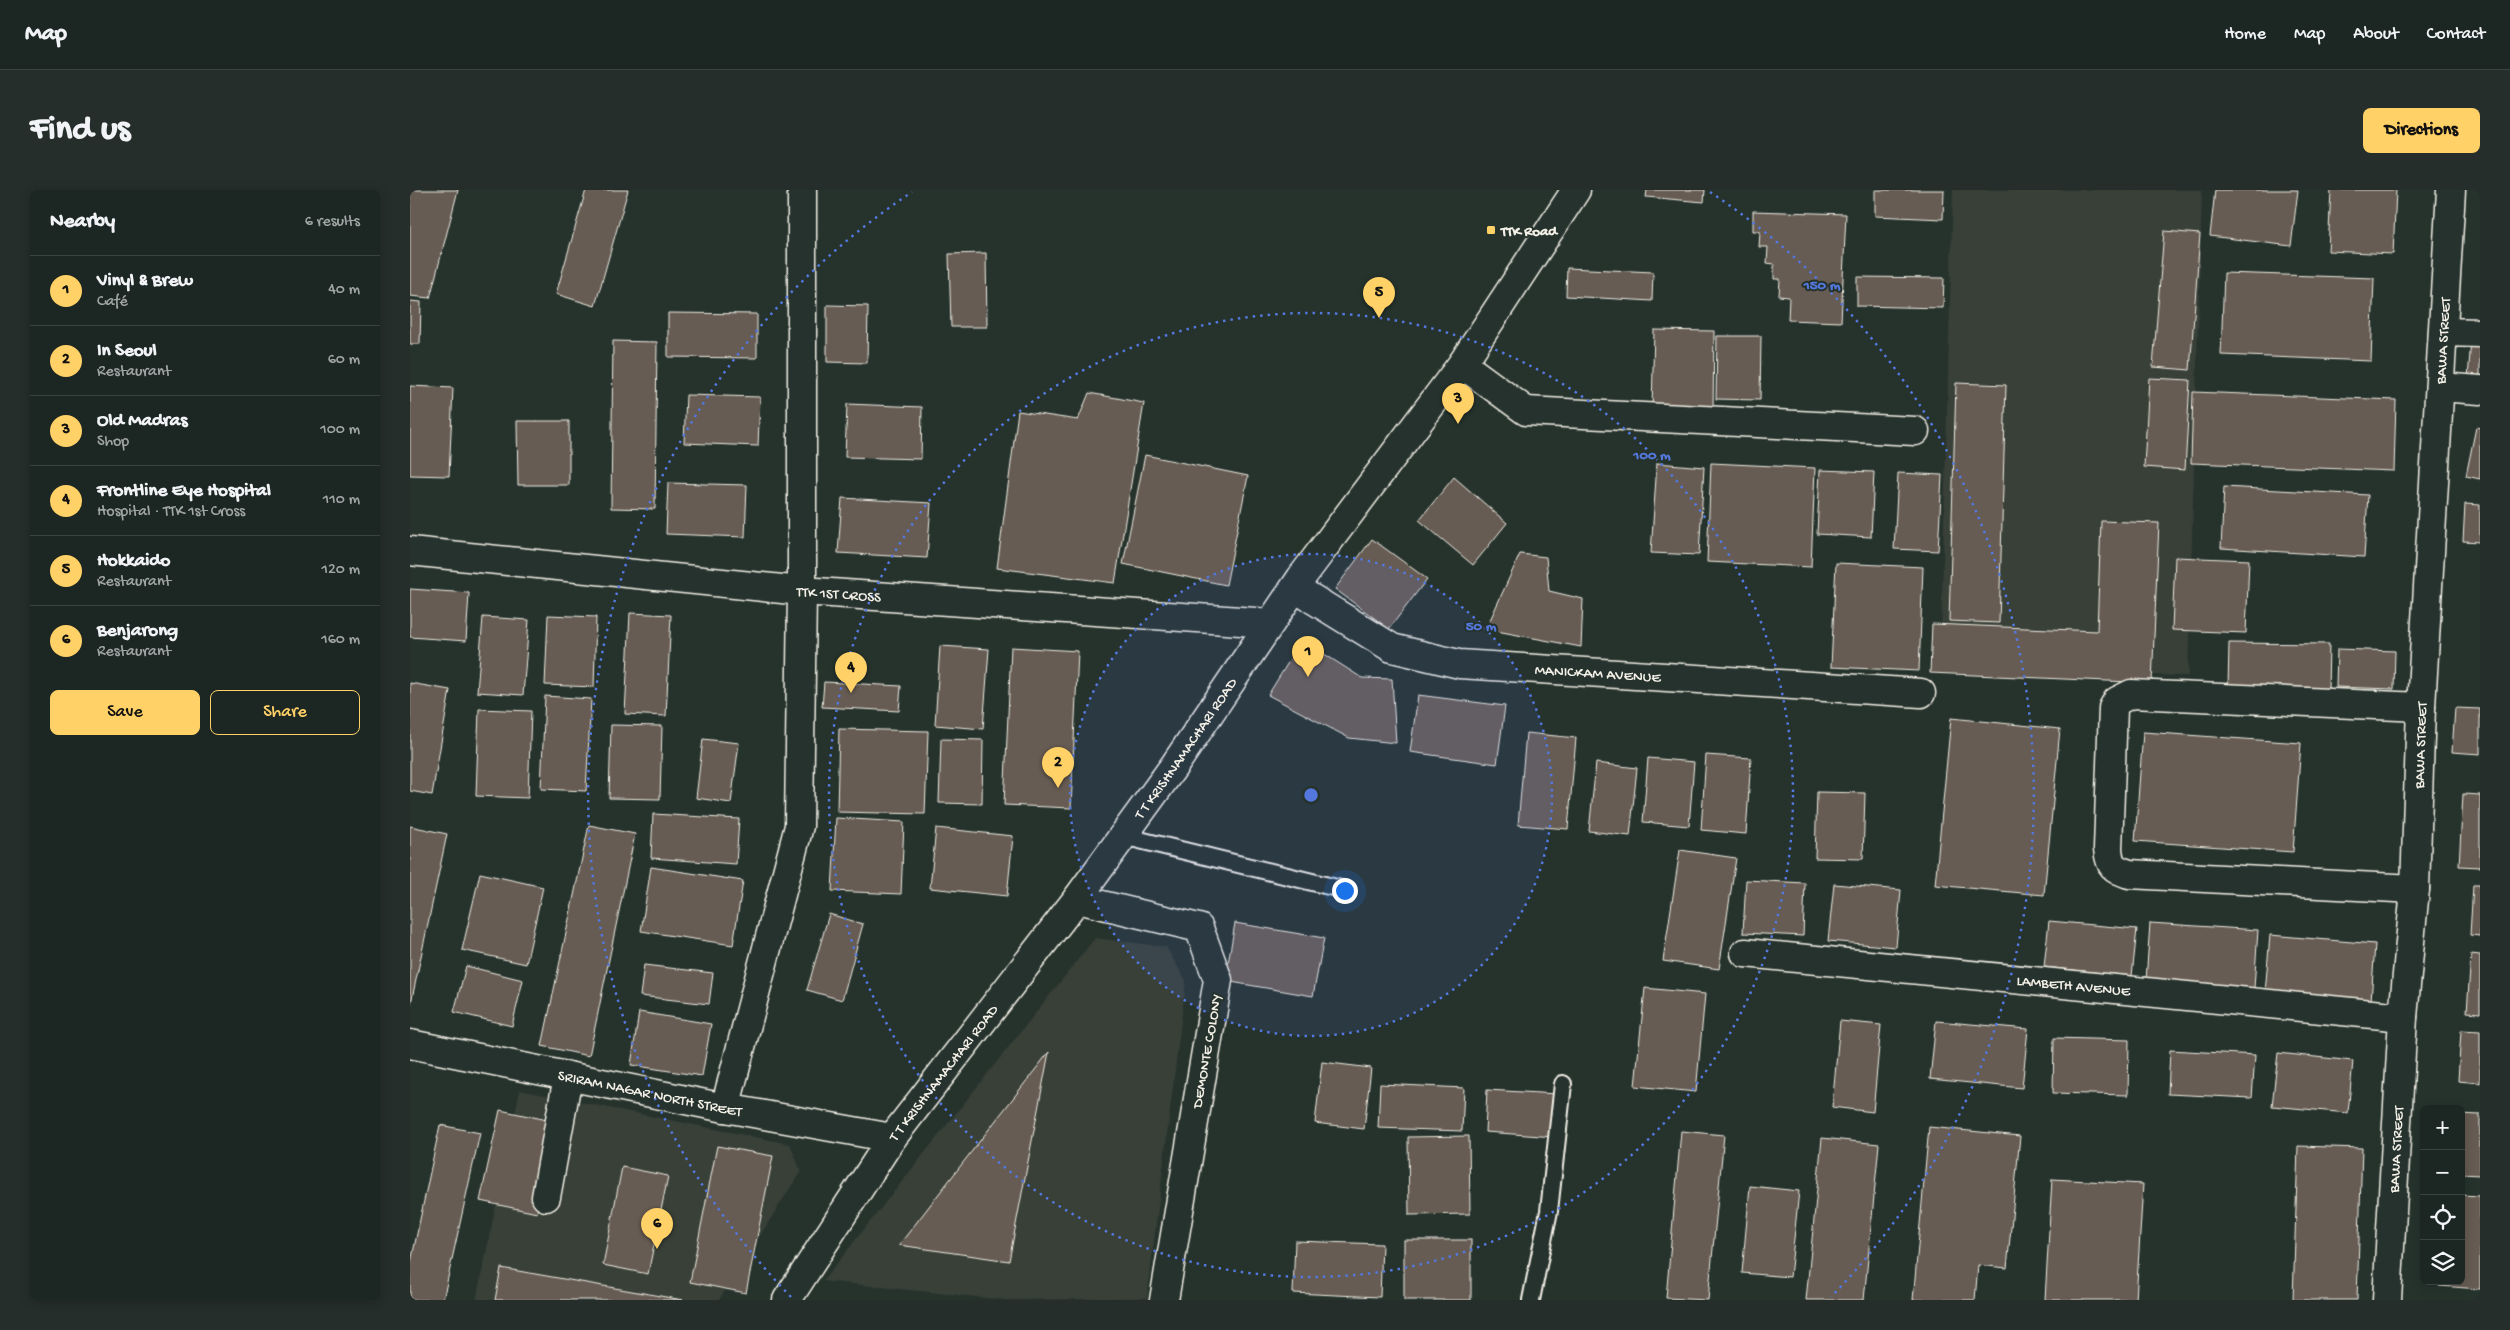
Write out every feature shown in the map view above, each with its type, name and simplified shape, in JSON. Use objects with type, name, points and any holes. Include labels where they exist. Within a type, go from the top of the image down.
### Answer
[{"type":"street","points":[[725,1108],[799,826],[802,591],[802,190]]},
{"type":"street","name":"T T KRISHNAMACHARI ROAD","points":[[787,1300],[892,1138],[1077,899],[1174,766],[1295,588],[1462,364],[1576,190]]},
{"type":"street","name":"BAWA STREET","points":[[2387,1300],[2403,1017],[2415,889],[2421,707],[2451,190]]},
{"type":"street","points":[[2443,332],[2480,333]]},
{"type":"street","points":[[1462,364],[1526,411],[1915,431]]},
{"type":"street","points":[[2440,387],[2480,390]]},
{"type":"street","name":"TTK 1ST CROSS","points":[[410,551],[802,591],[1270,624]]},
{"type":"street","name":"MANICKAM AVENUE","points":[[1295,588],[1392,648],[1459,664],[1922,693]]},
{"type":"street","points":[[2415,889],[2129,874],[2116,869],[2109,862],[2108,849],[2113,708],[2117,701],[2131,694],[2421,707]]},
{"type":"street","name":"DEMONTE COLONY","points":[[1077,899],[1199,928],[1218,980],[1164,1300]]},
{"type":"street","name":"LAMBETH AVENUE","points":[[1745,953],[2403,1017]]},
{"type":"street","name":"SRIRAM NAGAR NORTH STREET","points":[[410,1044],[725,1108],[892,1138]]},
{"type":"street","points":[[546,1197],[568,1076]]},
{"type":"street","points":[[787,1300],[797,1300]]},
{"type":"lane","points":[[1123,836],[1345,890]]},
{"type":"lane","points":[[1531,1300],[1549,1211],[1563,1084]]},
{"type":"shaded area","points":[[1953,190],[2202,190],[2188,676],[1940,669]]},
{"type":"shaded area","points":[[1095,938],[1166,947],[1186,981],[1147,1298],[1006,1300],[823,1281]]},
{"type":"shaded area","points":[[520,1090],[790,1144],[801,1171],[719,1300],[476,1300]]},
{"type":"building","points":[[410,190],[458,190],[430,298],[410,296]]},
{"type":"building","points":[[586,190],[628,190],[595,306],[556,294]]},
{"type":"building","points":[[1647,190],[1705,190],[1704,202],[1646,197]]},
{"type":"building","points":[[1875,190],[1944,190],[1943,219],[1875,216]]},
{"type":"building","points":[[2215,190],[2298,190],[2291,246],[2210,236]]},
{"type":"building","points":[[2331,190],[2396,190],[2393,254],[2328,251]]},
{"type":"building","points":[[1753,211],[1846,214],[1841,322],[1788,320],[1789,297],[1779,296],[1780,279],[1774,279],[1774,264],[1767,263],[1768,247],[1759,247],[1760,231],[1753,231]]},
{"type":"building","points":[[2164,231],[2200,234],[2190,370],[2153,367]]},
{"type":"building","points":[[986,253],[987,327],[951,327],[949,254]]},
{"type":"building","points":[[1567,268],[1653,272],[1652,301],[1566,296]]},
{"type":"building","points":[[2224,273],[2374,278],[2371,361],[2221,355]]},
{"type":"building","points":[[1857,277],[1944,278],[1943,308],[1857,306]]},
{"type":"building","points":[[410,301],[421,302],[420,344],[410,344]]},
{"type":"building","points":[[827,305],[868,306],[867,363],[827,362]]},
{"type":"building","points":[[668,313],[757,314],[757,358],[668,357]]},
{"type":"building","points":[[1654,330],[1714,331],[1713,409],[1652,408]]},
{"type":"building","points":[[1717,336],[1761,336],[1760,400],[1716,399]]},
{"type":"building","points":[[2471,339],[2480,340],[2480,380],[2468,379]]},
{"type":"building","points":[[613,341],[657,342],[655,509],[611,508]]},
{"type":"building","points":[[2149,378],[2190,380],[2185,470],[2144,467]]},
{"type":"building","points":[[1956,383],[2006,385],[1999,623],[1949,621]]},
{"type":"building","points":[[410,386],[453,388],[449,476],[410,475]]},
{"type":"building","points":[[2193,392],[2396,400],[2394,471],[2191,463]]},
{"type":"building","points":[[1089,393],[1144,403],[1115,583],[997,568],[1018,411],[1078,420]]},
{"type":"building","points":[[686,395],[760,397],[758,446],[684,443]]},
{"type":"building","points":[[847,404],[922,407],[921,459],[845,457]]},
{"type":"building","points":[[517,421],[569,421],[569,485],[518,485]]},
{"type":"building","points":[[2476,427],[2480,428],[2480,479],[2466,476]]},
{"type":"building","points":[[1145,455],[1248,476],[1226,585],[1123,564]]},
{"type":"building","points":[[1657,463],[1704,467],[1699,555],[1651,553]]},
{"type":"building","points":[[1711,463],[1815,468],[1811,567],[1707,562]]},
{"type":"building","points":[[1820,470],[1874,472],[1871,537],[1817,534]]},
{"type":"building","points":[[1898,473],[1942,475],[1938,551],[1894,549]]},
{"type":"building","points":[[1454,477],[1507,523],[1473,565],[1419,520]]},
{"type":"building","points":[[668,483],[747,485],[745,537],[666,534]]},
{"type":"building","points":[[2224,487],[2368,495],[2364,557],[2221,548]]},
{"type":"building","points":[[842,498],[931,503],[927,558],[838,553]]},
{"type":"building","points":[[2465,504],[2480,505],[2480,542],[2463,541]]},
{"type":"building","points":[[2101,521],[2159,523],[2152,683],[1930,673],[1932,624],[2097,631]]},
{"type":"building","points":[[1372,539],[1427,579],[1389,629],[1335,589]]},
{"type":"building","points":[[1520,554],[1546,557],[1549,591],[1583,599],[1581,647],[1486,629]]},
{"type":"building","points":[[2175,557],[2249,560],[2246,633],[2172,630]]},
{"type":"building","points":[[1836,563],[1923,567],[1919,671],[1831,667]]},
{"type":"building","points":[[410,589],[469,593],[466,641],[410,637]]},
{"type":"building","points":[[630,613],[671,615],[666,716],[625,714]]},
{"type":"building","points":[[548,615],[596,617],[594,687],[545,685]]},
{"type":"building","points":[[483,617],[529,620],[523,695],[477,692]]},
{"type":"building","points":[[1302,640],[1362,678],[1392,679],[1396,743],[1349,738],[1268,695]]},
{"type":"building","points":[[2229,643],[2329,644],[2328,691],[2228,689]]},
{"type":"building","points":[[940,646],[989,649],[983,729],[935,725]]},
{"type":"building","points":[[1011,647],[1078,651],[1071,808],[1004,805]]},
{"type":"building","points":[[2337,649],[2395,651],[2394,689],[2336,687]]},
{"type":"building","points":[[824,682],[901,686],[899,711],[822,707]]},
{"type":"building","points":[[410,683],[450,690],[432,795],[410,791]]},
{"type":"building","points":[[1418,695],[1505,706],[1497,764],[1410,752]]},
{"type":"building","points":[[545,696],[591,699],[586,791],[541,789]]},
{"type":"building","points":[[2455,708],[2480,709],[2480,754],[2452,752]]},
{"type":"building","points":[[479,709],[531,711],[528,798],[476,796]]},
{"type":"building","points":[[1951,718],[2060,729],[2044,895],[1935,885]]},
{"type":"building","points":[[611,725],[662,726],[660,799],[609,798]]},
{"type":"building","points":[[839,729],[928,731],[925,814],[837,812]]},
{"type":"building","points":[[2143,732],[2301,743],[2293,852],[2135,841]]},
{"type":"building","points":[[1526,733],[1576,738],[1568,829],[1518,825]]},
{"type":"building","points":[[703,739],[739,743],[731,803],[696,798]]},
{"type":"building","points":[[941,739],[983,740],[982,804],[939,803]]},
{"type":"building","points":[[1706,755],[1751,758],[1746,834],[1701,830]]},
{"type":"building","points":[[1648,758],[1694,762],[1689,826],[1643,822]]},
{"type":"building","points":[[1596,763],[1637,768],[1630,836],[1589,831]]},
{"type":"building","points":[[1817,792],[1865,793],[1863,859],[1815,858]]},
{"type":"building","points":[[2463,794],[2480,795],[2480,867],[2459,866]]},
{"type":"building","points":[[653,814],[739,819],[736,864],[651,858]]},
{"type":"building","points":[[836,818],[904,822],[901,894],[832,891]]},
{"type":"building","points":[[589,825],[635,834],[589,1056],[542,1046]]},
{"type":"building","points":[[410,826],[447,834],[410,1008]]},
{"type":"building","points":[[936,828],[1013,836],[1007,896],[930,888]]},
{"type":"building","points":[[1680,850],[1736,858],[1719,969],[1663,961]]},
{"type":"building","points":[[651,867],[743,881],[733,945],[641,931]]},
{"type":"building","points":[[480,873],[543,887],[526,964],[462,950]]},
{"type":"building","points":[[1746,880],[1805,883],[1803,936],[1743,933]]},
{"type":"building","points":[[1834,884],[1901,890],[1896,947],[1828,941]]},
{"type":"building","points":[[2473,885],[2480,885],[2480,936],[2470,935]]},
{"type":"building","points":[[829,914],[863,924],[842,1000],[807,990]]},
{"type":"building","points":[[2049,921],[2137,929],[2132,976],[2044,967]]},
{"type":"building","points":[[1235,923],[1324,938],[1313,996],[1225,981]]},
{"type":"building","points":[[2150,923],[2258,930],[2254,988],[2146,981]]},
{"type":"building","points":[[2270,935],[2375,944],[2371,1001],[2265,993]]},
{"type":"building","points":[[2471,954],[2480,955],[2480,1013],[2467,1012]]},
{"type":"building","points":[[644,965],[713,973],[709,1004],[640,996]]},
{"type":"building","points":[[466,966],[523,980],[512,1026],[454,1012]]},
{"type":"building","points":[[1645,988],[1705,994],[1696,1092],[1635,1086]]},
{"type":"building","points":[[639,1012],[711,1024],[702,1076],[631,1065]]},
{"type":"building","points":[[1840,1021],[1881,1025],[1873,1112],[1832,1107]]},
{"type":"building","points":[[1936,1021],[2028,1029],[2022,1088],[1930,1079]]},
{"type":"building","points":[[2461,1030],[2480,1031],[2480,1083],[2458,1081]]},
{"type":"building","points":[[2054,1038],[2129,1040],[2128,1095],[2053,1093]]},
{"type":"building","points":[[2170,1050],[2255,1055],[2252,1098],[2168,1094]]},
{"type":"building","points":[[1049,1052],[1009,1261],[899,1245]]},
{"type":"building","points":[[2278,1053],[2353,1061],[2348,1113],[2272,1106]]},
{"type":"building","points":[[1322,1062],[1371,1068],[1364,1129],[1315,1123]]},
{"type":"building","points":[[1380,1084],[1464,1088],[1462,1131],[1378,1128]]},
{"type":"building","points":[[1487,1090],[1557,1094],[1555,1137],[1485,1132]]},
{"type":"building","points":[[500,1110],[557,1122],[537,1213],[480,1201]]},
{"type":"building","points":[[2465,1114],[2480,1115],[2480,1175],[2465,1174]]},
{"type":"building","points":[[440,1125],[480,1133],[443,1300],[410,1300],[410,1267]]},
{"type":"building","points":[[1929,1127],[2020,1136],[2007,1268],[1978,1265],[1975,1300],[1913,1300]]},
{"type":"building","points":[[1681,1131],[1724,1135],[1708,1300],[1666,1298]]},
{"type":"building","points":[[1469,1136],[1470,1214],[1409,1215],[1408,1137]]},
{"type":"building","points":[[1822,1138],[1879,1144],[1864,1300],[1806,1300]]},
{"type":"building","points":[[717,1146],[773,1156],[746,1293],[690,1282]]},
{"type":"building","points":[[2298,1146],[2362,1148],[2357,1300],[2293,1300]]},
{"type":"building","points":[[622,1167],[668,1176],[648,1274],[603,1265]]},
{"type":"building","points":[[2052,1179],[2143,1184],[2136,1300],[2045,1300]]},
{"type":"building","points":[[1750,1186],[1799,1191],[1790,1277],[1742,1273]]},
{"type":"building","points":[[2465,1195],[2480,1196],[2480,1289],[2439,1286],[2465,1285]]},
{"type":"building","points":[[1404,1240],[1471,1240],[1471,1300],[1404,1300]]},
{"type":"building","points":[[1295,1241],[1382,1244],[1380,1297],[1293,1293]]},
{"type":"building","points":[[501,1268],[683,1300],[495,1300]]},
{"type":"place","name":"TTK Road","points":[[1491,230]]},
{"type":"place","name":"Hokkaido","points":[[1379,318]]},
{"type":"place","name":"Old Madras","points":[[1458,424]]},
{"type":"place","name":"Vinyl & Brew","points":[[1308,677]]},
{"type":"place","name":"Frontline Eye Hospital","points":[[851,693]]},
{"type":"place","name":"In Seoul","points":[[1058,788]]},
{"type":"place","name":"Benjarong","points":[[657,1249]]}]
